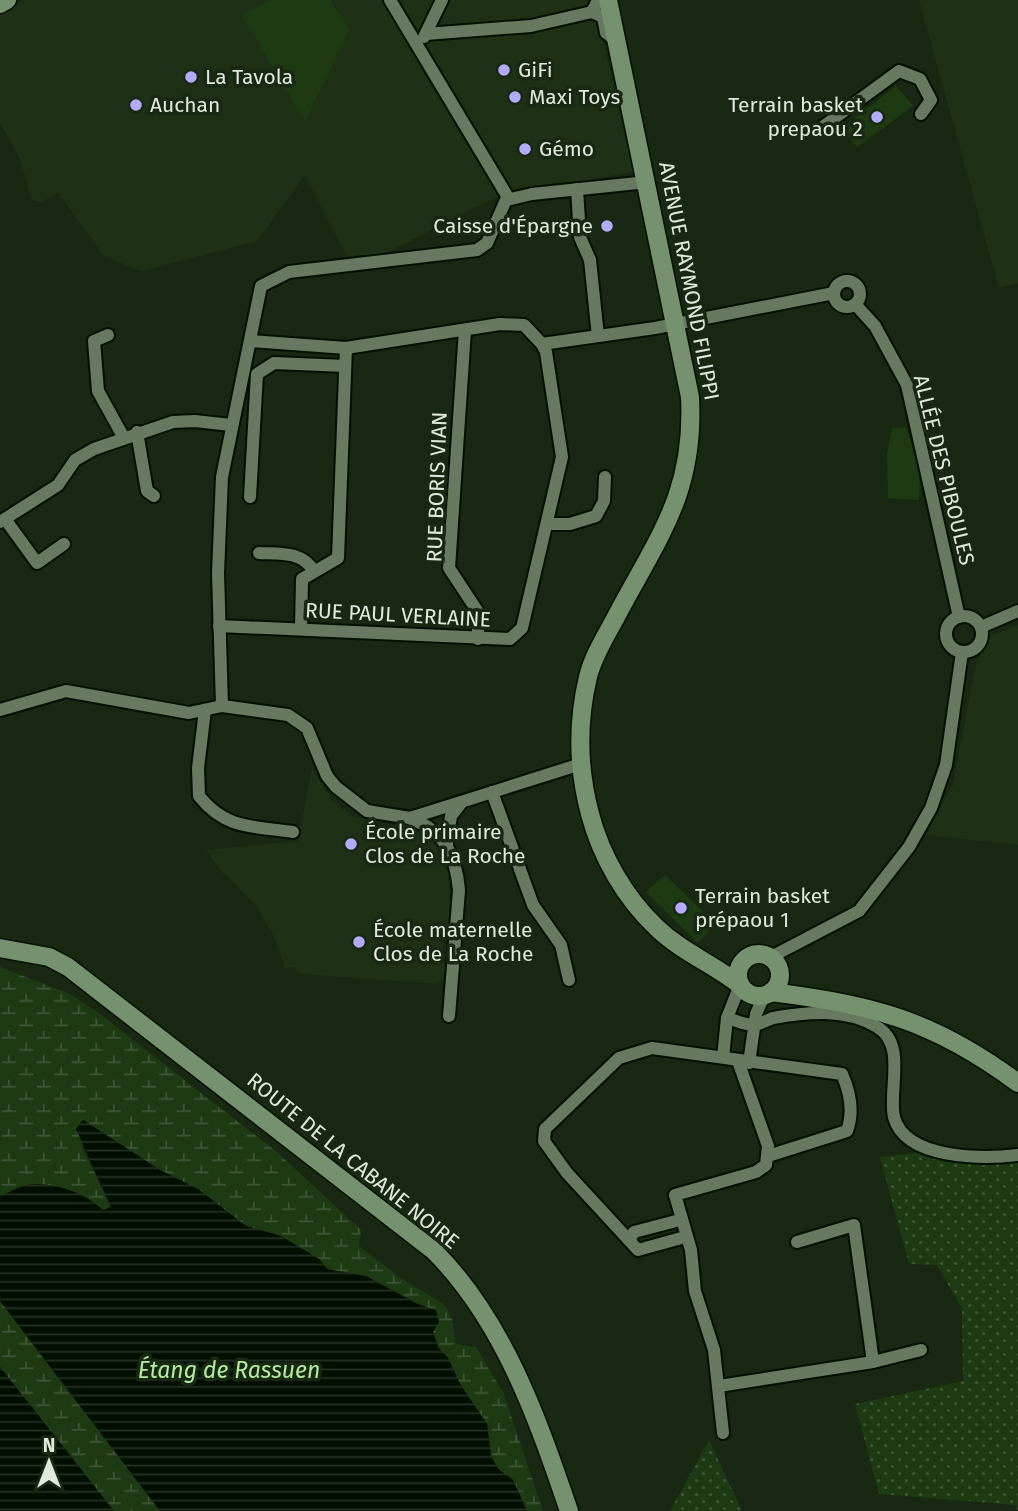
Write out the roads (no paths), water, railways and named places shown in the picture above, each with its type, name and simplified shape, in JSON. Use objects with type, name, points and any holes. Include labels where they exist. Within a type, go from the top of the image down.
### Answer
[{"type":"main road","points":[[0,4],[7,0]]},
{"type":"main road","name":"AVENUE RAYMOND FILIPPI","points":[[608,0],[690,397],[692,437],[677,502],[588,676],[579,747],[581,764],[595,833],[632,899],[656,927],[680,948],[740,985]]},
{"type":"main road","name":"ROUTE DE LA CABANE NOIRE","points":[[0,948],[49,957],[68,967],[449,1266],[479,1307],[519,1379],[541,1426],[569,1511]]},
{"type":"main road","points":[[709,964],[724,965],[745,961],[755,955],[769,958],[776,963],[780,975],[793,987],[812,996],[911,1021],[953,1039],[1018,1083]]},
{"type":"main road","points":[[745,961],[738,975],[740,985],[747,993],[812,996]]},
{"type":"main road","points":[[768,994],[780,975]]},
{"type":"street","points":[[390,0],[509,199]]},
{"type":"street","points":[[415,43],[426,34],[442,0]]},
{"type":"street","points":[[426,34],[531,26],[595,6],[603,17],[606,33],[617,41]]},
{"type":"street","points":[[821,128],[900,71],[919,79],[931,100],[921,114]]},
{"type":"street","points":[[222,706],[219,519],[231,425],[261,286],[274,277],[289,272],[477,250],[487,243],[499,212],[509,199],[577,189],[647,183]]},
{"type":"street","points":[[577,189],[580,237],[590,260],[598,336]]},
{"type":"street","points":[[847,281],[855,283],[860,294],[855,304],[847,307],[839,304],[834,293],[839,283],[847,281]]},
{"type":"street","points":[[250,341],[346,348],[512,323],[524,325],[542,344],[675,324],[834,293]]},
{"type":"street","name":"ALLÉE DES PIBOULES","points":[[855,304],[875,326],[907,385],[959,617]]},
{"type":"street","name":"RUE BORIS VIAN","points":[[465,330],[449,568],[478,612],[478,639]]},
{"type":"street","points":[[108,335],[94,341],[97,391],[124,438]]},
{"type":"street","name":"RUE PAUL VERLAINE","points":[[219,626],[478,639],[510,639],[518,634],[548,524],[562,449],[555,426],[551,372],[542,344]]},
{"type":"street","points":[[301,629],[302,579],[338,558],[346,348]]},
{"type":"street","points":[[250,497],[257,374],[274,363],[345,366]]},
{"type":"street","points":[[64,544],[37,563],[2,521],[58,485],[69,466],[80,455],[137,432],[173,422],[195,421],[231,425]]},
{"type":"street","points":[[137,432],[147,491],[154,496]]},
{"type":"street","points":[[548,524],[570,524],[596,516],[604,501],[605,477]]},
{"type":"street","points":[[259,553],[296,555],[306,559],[314,571]]},
{"type":"street","points":[[981,627],[1018,611]]},
{"type":"street","points":[[959,617],[969,617],[981,627],[980,643],[972,650],[962,652],[951,646],[946,636],[949,624],[959,617]]},
{"type":"street","points":[[769,958],[859,911],[909,847],[932,808],[946,765],[962,652]]},
{"type":"street","points":[[0,710],[66,691],[189,713],[222,706],[288,715],[307,728],[327,776],[336,787],[367,811],[410,818],[435,831],[447,843],[457,870],[459,890],[449,1016]]},
{"type":"street","points":[[205,710],[198,768],[199,796],[217,817],[233,823],[293,832]]},
{"type":"street","points":[[410,818],[581,764]]},
{"type":"street","points":[[492,792],[533,905],[561,945],[569,980]]},
{"type":"street","points":[[447,843],[451,816],[461,803]]},
{"type":"street","points":[[723,1057],[727,1018],[740,985]]},
{"type":"street","points":[[723,1433],[714,1350],[695,1292],[691,1250],[680,1220],[675,1195],[756,1172],[766,1165],[768,1146],[743,1062],[754,1025],[768,994]]},
{"type":"street","points":[[727,1018],[754,1025],[808,1012],[848,1016],[879,1027],[891,1040],[895,1120],[913,1141],[930,1150],[963,1156],[990,1158],[1018,1155]]},
{"type":"street","points":[[685,1237],[638,1250],[567,1173],[544,1141],[545,1129],[619,1058],[652,1048],[842,1074],[848,1089],[851,1119],[847,1130],[768,1156]]},
{"type":"street","points":[[629,1240],[634,1232],[680,1220]]},
{"type":"street","points":[[797,1242],[854,1225],[873,1362]]},
{"type":"street","points":[[719,1386],[873,1362],[921,1350]]},
{"type":"water","name":"Étang de Rassuen","points":[[83,1120],[160,1170],[198,1189],[246,1226],[281,1236],[319,1259],[327,1269],[366,1276],[417,1304],[436,1310],[439,1322],[433,1332],[438,1347],[448,1358],[460,1384],[487,1424],[491,1456],[498,1469],[513,1480],[527,1511],[160,1511],[0,1301],[0,1196],[20,1187],[41,1184],[76,1192],[103,1210],[111,1207],[76,1129]]},
{"type":"water","points":[[0,1367],[114,1511],[0,1511]]},
{"type":"place","name":"GiFi","points":[[504,70]]},
{"type":"place","name":"La Tavola","points":[[191,77]]},
{"type":"place","name":"Maxi Toys","points":[[515,97]]},
{"type":"place","name":"Auchan","points":[[136,105]]},
{"type":"place","name":"Terrain basket prepaou 2","points":[[877,117]]},
{"type":"place","name":"Gémo","points":[[525,149]]},
{"type":"place","name":"Caisse d'Épargne","points":[[607,226]]},
{"type":"place","name":"École primaire Clos de La Roche","points":[[351,844]]},
{"type":"place","name":"Terrain basket prépaou 1","points":[[681,908]]},
{"type":"place","name":"École maternelle Clos de La Roche","points":[[359,942]]}]
